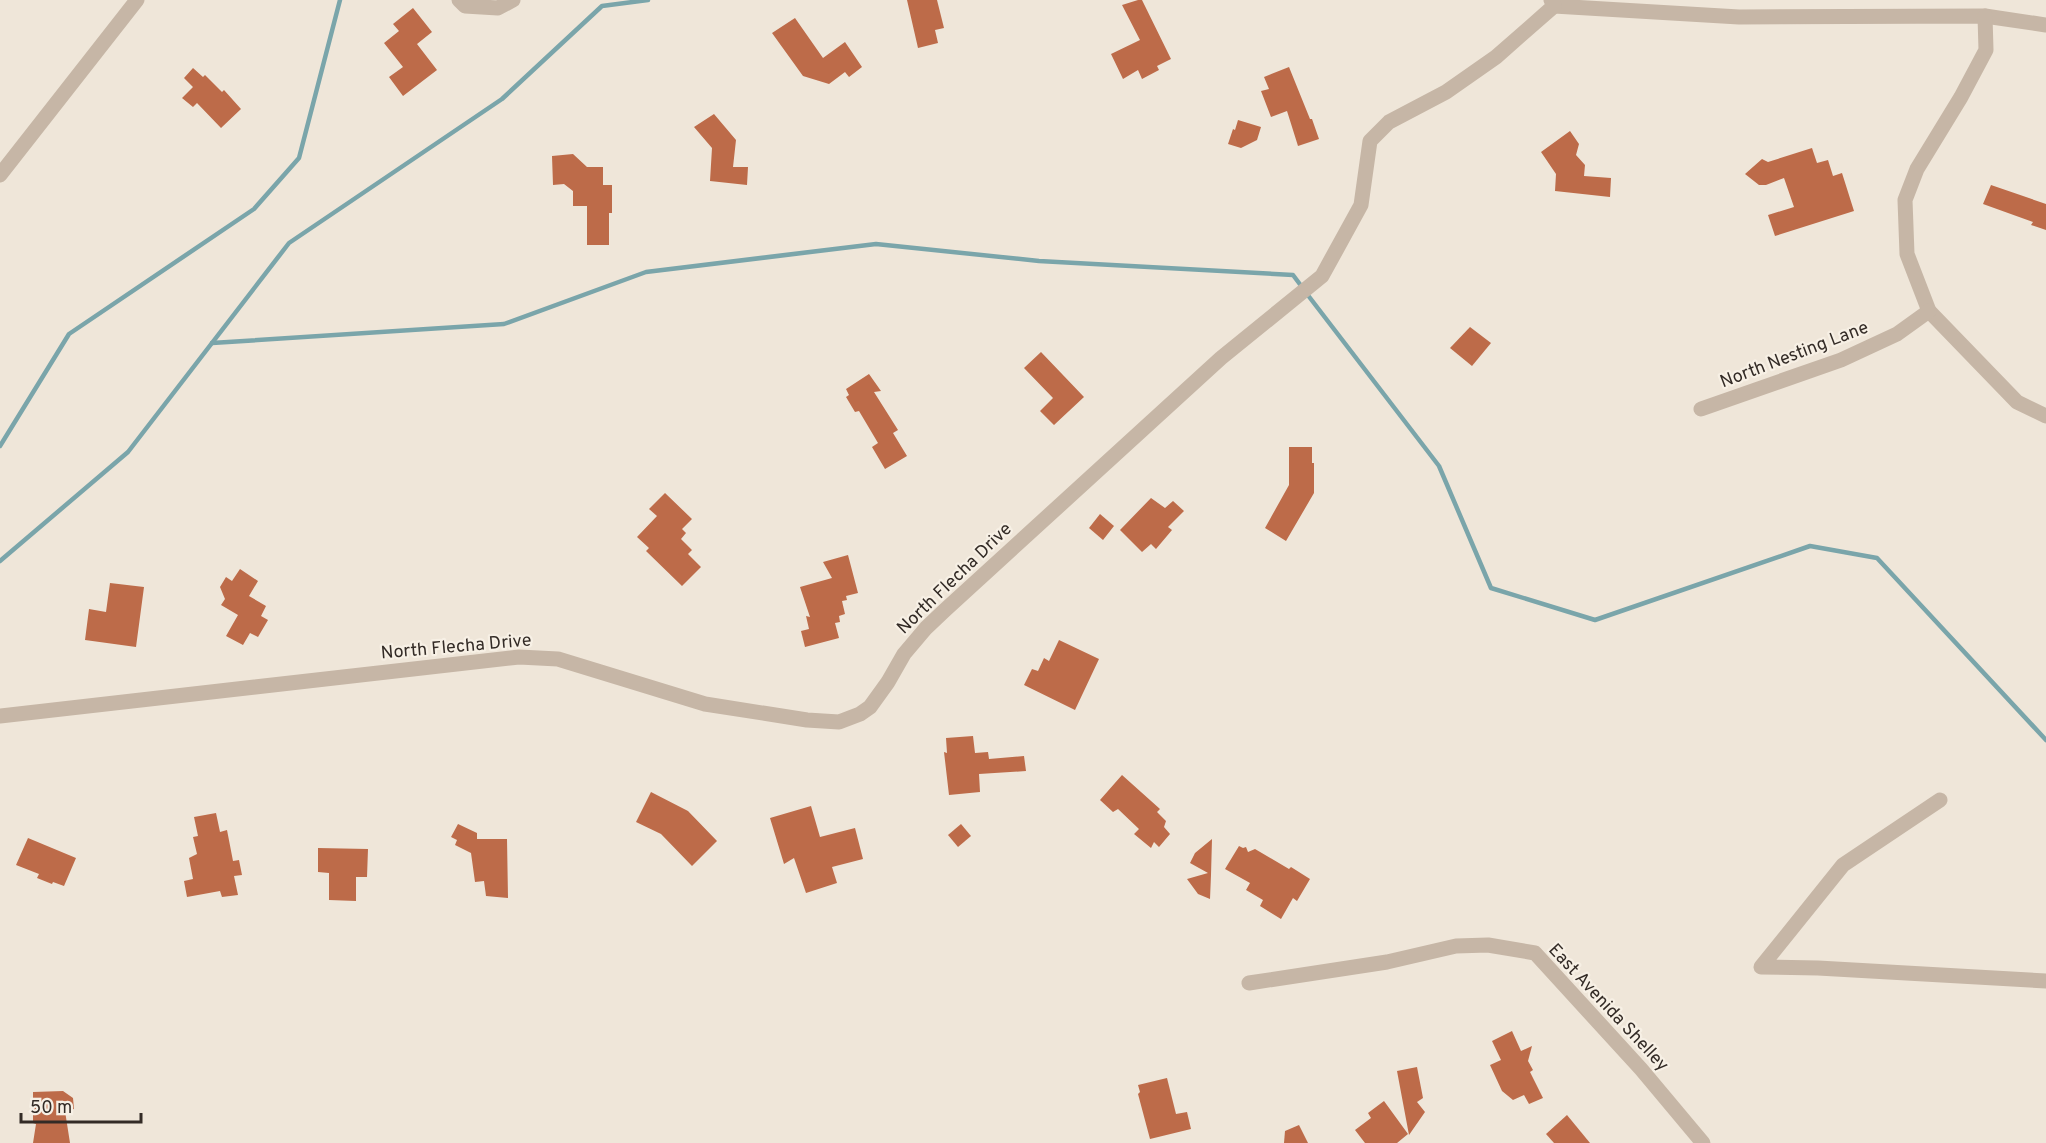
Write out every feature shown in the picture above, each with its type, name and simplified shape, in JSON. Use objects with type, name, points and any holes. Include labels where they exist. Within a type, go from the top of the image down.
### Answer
[{"type":"street","points":[[0,175],[138,0]]},
{"type":"street","points":[[459,0],[465,6],[498,8],[513,0]]},
{"type":"street","points":[[1552,3],[1740,17],[1984,16],[2046,25]]},
{"type":"street","name":"North Flecha Drive","points":[[0,716],[519,657],[558,659],[705,704],[807,720],[839,722],[851,719],[870,707],[904,654],[945,610],[1221,358],[1322,276],[1361,205],[1370,141],[1389,122],[1446,92],[1496,57],[1552,3]]},
{"type":"street","points":[[1984,16],[1986,50],[1961,97],[1917,169],[1905,200],[1907,254],[1929,311],[2017,402],[2046,416]]},
{"type":"street","name":"North Nesting Lane","points":[[1701,409],[1841,360],[1897,334],[1929,311]]},
{"type":"street","points":[[1940,800],[1843,864],[1761,967],[2046,981]]},
{"type":"street","name":"East Avenida Shelley","points":[[1250,983],[1387,962],[1456,946],[1488,945],[1535,953],[1641,1069],[1703,1143]]},
{"type":"building","points":[[907,0],[937,0],[944,28],[935,30],[938,43],[918,48]]},
{"type":"building","points":[[1142,0],[1171,59],[1157,66],[1159,70],[1142,79],[1138,70],[1123,79],[1111,54],[1140,40],[1122,5]]},
{"type":"building","points":[[413,8],[432,32],[417,44],[437,70],[403,96],[389,77],[403,67],[384,43],[399,31],[393,24]]},
{"type":"building","points":[[795,18],[823,58],[845,42],[862,67],[849,77],[845,72],[829,84],[803,76],[772,33]]},
{"type":"building","points":[[1289,67],[1319,139],[1298,146],[1287,111],[1271,117],[1261,91],[1269,89],[1264,77]]},
{"type":"building","points":[[193,68],[203,77],[205,75],[222,92],[224,90],[241,109],[221,128],[197,103],[193,107],[182,98],[193,87],[184,78]]},
{"type":"building","points":[[714,114],[736,140],[733,167],[748,167],[747,185],[710,181],[712,148],[694,127]]},
{"type":"building","points":[[1238,120],[1261,127],[1257,140],[1241,148],[1228,144]]},
{"type":"building","points":[[1570,131],[1579,144],[1576,155],[1585,165],[1584,176],[1611,178],[1610,197],[1555,191],[1556,174],[1541,152]]},
{"type":"building","points":[[1812,148],[1817,163],[1828,160],[1833,176],[1842,173],[1854,211],[1775,236],[1768,215],[1794,207],[1784,178],[1766,185],[1759,185],[1745,174],[1762,159],[1768,162]]},
{"type":"building","points":[[573,154],[587,167],[603,167],[603,185],[612,185],[609,245],[587,245],[587,206],[573,206],[573,191],[564,184],[553,185],[552,156]]},
{"type":"building","points":[[1991,185],[2046,204],[2046,230],[2031,225],[2033,222],[1983,204]]},
{"type":"building","points":[[1470,327],[1491,343],[1472,366],[1450,348]]},
{"type":"building","points":[[1041,352],[1084,397],[1054,425],[1040,411],[1053,398],[1024,368]]},
{"type":"building","points":[[869,374],[881,391],[874,392],[898,430],[893,433],[907,456],[885,469],[872,447],[878,443],[859,411],[855,412],[846,397],[849,395],[846,389]]},
{"type":"building","points":[[1289,447],[1312,447],[1314,493],[1286,541],[1265,528],[1289,485]]},
{"type":"building","points":[[665,493],[692,519],[682,529],[686,533],[681,539],[692,550],[688,554],[701,567],[682,586],[646,551],[649,548],[637,537],[657,516],[649,509]]},
{"type":"building","points":[[1151,498],[1165,508],[1173,501],[1184,511],[1168,527],[1172,530],[1156,549],[1151,544],[1142,552],[1120,530]]},
{"type":"building","points":[[1100,514],[1114,526],[1103,540],[1089,528]]},
{"type":"building","points":[[848,555],[858,593],[846,596],[847,600],[842,601],[845,614],[839,616],[840,622],[835,623],[839,638],[805,647],[801,631],[809,629],[806,616],[810,617],[800,587],[832,578],[823,562]]},
{"type":"building","points":[[240,569],[258,581],[249,596],[266,606],[261,616],[268,620],[258,637],[250,633],[243,645],[226,636],[238,615],[221,605],[225,599],[220,587],[226,577],[232,581]]},
{"type":"building","points":[[110,583],[144,587],[136,647],[85,640],[89,609],[106,612]]},
{"type":"building","points":[[1059,640],[1099,659],[1075,710],[1024,685],[1032,669],[1038,671],[1044,658],[1049,661]]},
{"type":"building","points":[[973,736],[975,753],[988,752],[989,759],[1024,756],[1026,771],[979,774],[980,792],[949,795],[944,752],[947,753],[946,738]]},
{"type":"building","points":[[1122,775],[1160,809],[1157,812],[1166,821],[1164,827],[1170,834],[1159,847],[1154,842],[1151,848],[1134,834],[1139,829],[1118,809],[1113,812],[1100,800]]},
{"type":"building","points":[[651,792],[688,811],[717,841],[692,866],[661,834],[636,822]]},
{"type":"building","points":[[811,806],[820,837],[855,828],[863,859],[832,867],[837,883],[806,893],[794,858],[784,864],[770,818]]},
{"type":"building","points":[[216,813],[220,832],[227,830],[233,861],[239,860],[242,875],[234,876],[238,895],[222,897],[220,891],[187,897],[184,881],[193,879],[189,858],[197,854],[193,837],[198,836],[194,817]]},
{"type":"building","points":[[458,824],[477,833],[477,839],[507,839],[508,898],[486,896],[484,881],[475,882],[471,853],[455,845],[457,840],[451,837]]},
{"type":"building","points":[[961,824],[971,836],[958,847],[948,835]]},
{"type":"building","points":[[28,838],[76,858],[64,886],[37,878],[39,874],[16,865]]},
{"type":"building","points":[[1212,839],[1210,899],[1198,894],[1187,879],[1208,873],[1190,863],[1195,853]]},
{"type":"building","points":[[1239,846],[1246,847],[1248,852],[1255,849],[1310,879],[1297,901],[1293,898],[1281,919],[1260,906],[1263,900],[1246,890],[1250,883],[1225,869]]},
{"type":"building","points":[[318,848],[368,849],[367,877],[356,877],[356,901],[329,900],[329,873],[318,872]]},
{"type":"building","points":[[1512,1031],[1521,1051],[1532,1046],[1528,1061],[1533,1070],[1530,1072],[1543,1098],[1529,1104],[1524,1095],[1513,1100],[1502,1091],[1490,1065],[1501,1060],[1492,1041]]},
{"type":"building","points":[[1417,1067],[1423,1098],[1417,1102],[1425,1112],[1409,1135],[1397,1071]]},
{"type":"building","points":[[1167,1078],[1176,1114],[1187,1112],[1191,1129],[1150,1139],[1138,1094],[1140,1092],[1138,1085]]},
{"type":"building","points":[[63,1091],[73,1098],[74,1109],[65,1111],[70,1143],[33,1143],[36,1124],[33,1123],[33,1092]]},
{"type":"building","points":[[1384,1101],[1408,1134],[1397,1143],[1365,1143],[1355,1130],[1371,1118],[1368,1113]]},
{"type":"building","points":[[1567,1115],[1590,1143],[1554,1143],[1546,1134]]},
{"type":"building","points":[[1299,1125],[1308,1143],[1284,1143],[1285,1131]]},
{"type":"waterway","points":[[0,446],[69,334],[254,209],[299,158],[340,0]]},
{"type":"waterway","points":[[0,561],[128,452],[289,243],[502,99],[602,6],[648,0]]},
{"type":"waterway","points":[[212,343],[504,324],[646,272],[876,244],[1039,261],[1293,275],[1302,287]]},
{"type":"waterway","points":[[1307,294],[1439,466],[1491,588],[1595,620],[1810,546],[1877,558],[2046,740]]}]
